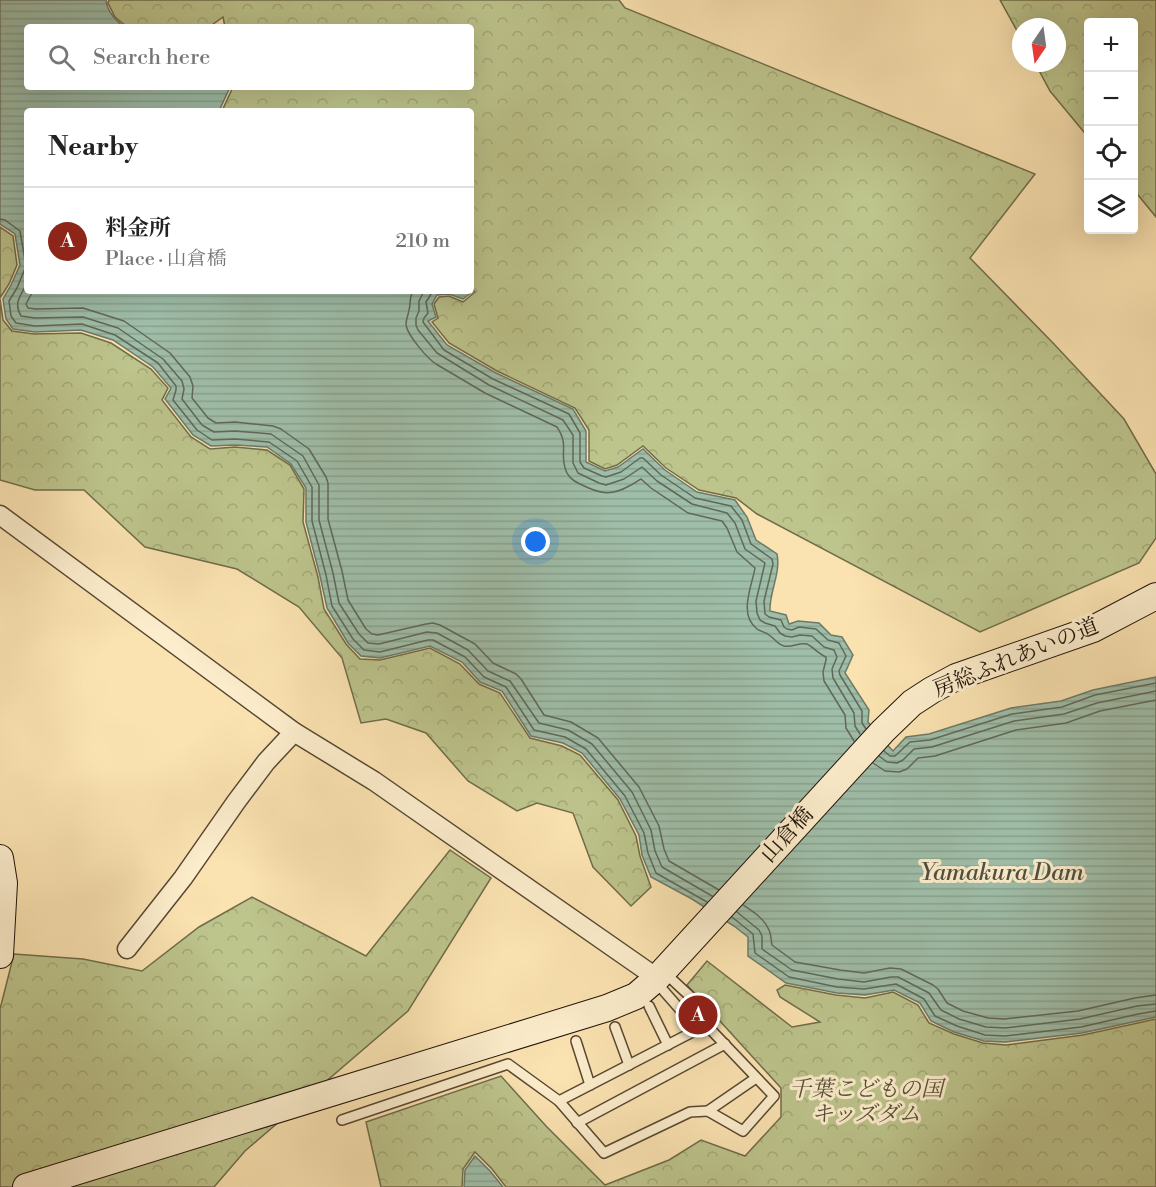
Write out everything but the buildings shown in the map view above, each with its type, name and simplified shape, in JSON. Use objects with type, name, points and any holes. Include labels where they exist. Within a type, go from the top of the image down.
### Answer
[{"type":"street","points":[[0,515],[294,732],[374,781],[658,977]]},
{"type":"street","name":"房総ふれあいの道","points":[[883,731],[912,703],[956,677],[1093,629],[1156,597]]},
{"type":"street","name":"山倉橋","points":[[26,1187],[607,1008],[636,996],[658,977],[883,731]]},
{"type":"street","points":[[127,949],[183,879],[266,762],[294,732]]},
{"type":"street","points":[[0,858],[4,883],[0,955]]},
{"type":"lane","points":[[658,977],[707,1012],[711,1027],[774,1096],[743,1131],[708,1111]]},
{"type":"lane","points":[[658,977],[698,1030]]},
{"type":"lane","points":[[649,1006],[668,1045]]},
{"type":"lane","points":[[615,1027],[629,1065]]},
{"type":"lane","points":[[559,1101],[698,1030],[711,1027]]},
{"type":"lane","points":[[576,1041],[590,1086]]},
{"type":"lane","points":[[577,1123],[725,1044]]},
{"type":"lane","points":[[342,1120],[508,1064],[559,1101],[604,1153],[690,1113],[708,1111],[756,1078]]},
{"type":"green space","points":[[109,0],[619,0],[625,8],[1035,174],[970,258],[1124,419],[1156,474],[1156,538],[1139,563],[980,632],[757,514],[736,498],[699,490],[666,468],[643,446],[617,465],[605,469],[589,461],[589,430],[575,408],[497,371],[449,343],[432,322],[438,318],[434,304],[439,297],[449,296],[463,302],[475,292],[474,108],[223,108],[232,90],[474,90],[474,24],[224,24],[223,17],[213,24],[123,24],[115,17],[108,3]]},
{"type":"green space","points":[[1000,0],[1156,0],[1156,217],[1138,195],[1138,18],[1084,18],[1084,132],[1050,91],[1040,72],[1066,72],[1066,18],[1012,18],[1012,22]]},
{"type":"green space","points":[[0,227],[13,236],[17,265],[0,298]]},
{"type":"green space","points":[[0,299],[3,320],[12,331],[34,334],[81,333],[111,343],[151,369],[168,388],[162,400],[191,437],[210,449],[235,447],[267,450],[290,465],[304,489],[303,522],[324,609],[346,644],[360,659],[380,660],[430,648],[460,664],[479,684],[500,693],[530,738],[562,746],[580,755],[618,800],[636,836],[640,856],[651,887],[631,906],[593,867],[573,813],[537,803],[517,811],[468,781],[426,733],[386,719],[361,723],[342,658],[299,607],[237,569],[145,547],[84,490],[35,490],[0,480]]},
{"type":"green space","points":[[450,850],[491,878],[408,1011],[245,1151],[214,1187],[0,1187],[0,1009],[14,954],[83,959],[142,971],[199,927],[252,897],[366,956]]},
{"type":"green space","name":"千葉こどもの国 キッズダム","points":[[707,961],[792,1027],[820,1022],[780,997],[777,990],[785,985],[865,998],[893,992],[918,1005],[929,1023],[983,1043],[1006,1045],[1083,1035],[1156,1019],[1156,1187],[506,1187],[475,1152],[463,1169],[462,1187],[381,1187],[366,1122],[501,1076],[546,1126],[605,1185],[669,1160],[701,1140],[745,1156],[781,1117],[781,1088],[687,985]]},
{"type":"water","name":"Yamakura Dam","points":[[0,0],[106,0],[112,15],[120,24],[24,24],[24,90],[229,90],[220,108],[24,108],[24,294],[449,294],[437,295],[432,304],[436,317],[428,321],[447,345],[496,373],[573,409],[586,431],[586,462],[605,471],[618,467],[643,449],[665,470],[697,492],[735,500],[747,517],[756,540],[777,554],[778,561],[770,611],[786,615],[789,624],[798,621],[819,623],[831,635],[842,637],[853,655],[845,673],[869,710],[868,722],[893,751],[906,737],[929,734],[1011,708],[1061,701],[1093,690],[1156,677],[1156,1017],[1082,1033],[1005,1042],[984,1041],[954,1032],[931,1021],[920,1003],[894,990],[865,995],[837,993],[786,983],[748,956],[748,937],[734,926],[692,899],[651,877],[642,855],[639,835],[620,799],[582,753],[563,743],[531,736],[502,691],[480,682],[462,662],[430,646],[380,658],[361,656],[348,643],[327,608],[306,522],[306,488],[291,464],[267,447],[211,446],[193,435],[165,399],[171,388],[153,367],[113,340],[81,330],[35,332],[13,329],[6,319],[3,299],[20,265],[15,234],[0,224]]},
{"type":"water","name":"Yamakura Dam","points":[[449,294],[469,294],[463,299]]},
{"type":"water","points":[[475,1156],[503,1187],[464,1187],[465,1170]]},
{"type":"place","name":"料金所","points":[[698,1015]]}]
